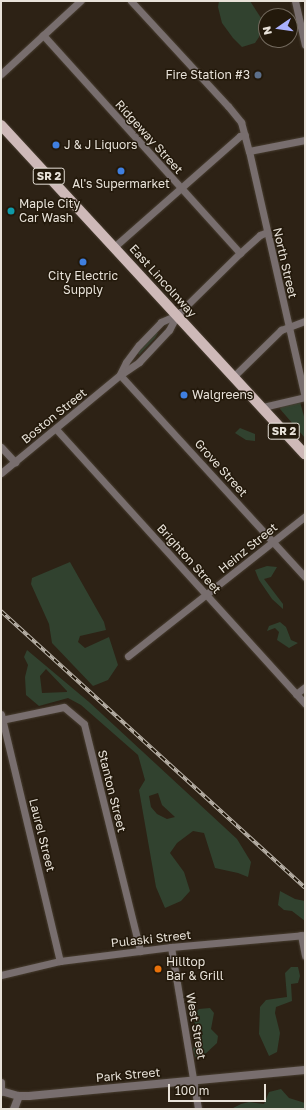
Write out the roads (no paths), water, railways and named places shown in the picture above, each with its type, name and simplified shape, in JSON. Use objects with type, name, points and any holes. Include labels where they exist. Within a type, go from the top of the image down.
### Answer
[{"type":"main road","name":"East Lincolnway","points":[[1,125],[305,454]]},
{"type":"street","points":[[1,74],[80,1]]},
{"type":"street","name":"North Street","points":[[131,1],[228,106],[241,122],[245,134],[305,397],[263,407]]},
{"type":"street","points":[[295,1],[305,45]]},
{"type":"street","name":"Ridgeway Street","points":[[43,35],[240,253]]},
{"type":"street","points":[[114,247],[240,136],[245,134]]},
{"type":"street","points":[[249,150],[305,140]]},
{"type":"street","name":"Boston Street","points":[[1,473],[120,375],[139,362],[169,330],[177,316],[240,253],[260,235],[267,232]]},
{"type":"street","name":"Boston Street","points":[[120,375],[126,362],[138,345],[161,322],[177,316]]},
{"type":"street","points":[[234,376],[275,336],[288,327],[305,321]]},
{"type":"street","name":"Grove Street","points":[[120,375],[305,577]]},
{"type":"street","name":"Brighton Street","points":[[56,429],[305,704]]},
{"type":"street","points":[[1,447],[15,462]]},
{"type":"street","name":"Heinz Street","points":[[128,656],[305,516]]},
{"type":"street","points":[[296,694],[305,687]]},
{"type":"street","name":"Stanton Street","points":[[1,718],[64,707],[84,724],[140,951]]},
{"type":"street","name":"Laurel Street","points":[[1,718],[60,961]]},
{"type":"street","points":[[303,935],[305,956]]},
{"type":"street","name":"Pulaski Street","points":[[1,975],[60,961],[171,947],[303,935]]},
{"type":"street","name":"West Street","points":[[171,947],[195,1080],[198,1109]]},
{"type":"street","name":"Park Street","points":[[1,1091],[19,1096],[305,1070]]},
{"type":"street","points":[[1,1082],[1,1091]]},
{"type":"street","points":[[14,1109],[19,1096]]},
{"type":"railway","points":[[1,611],[305,888]]},
{"type":"place","name":"Fire Station #3","points":[[258,75]]},
{"type":"place","name":"J & J Liquors","points":[[56,145]]},
{"type":"place","name":"Al's Supermarket","points":[[121,171]]},
{"type":"place","name":"Maple City Car Wash","points":[[11,211]]},
{"type":"place","name":"City Electric Supply","points":[[83,262]]},
{"type":"place","name":"Walgreens","points":[[184,395]]},
{"type":"place","name":"Hilltop Bar & Grill","points":[[158,969]]}]
